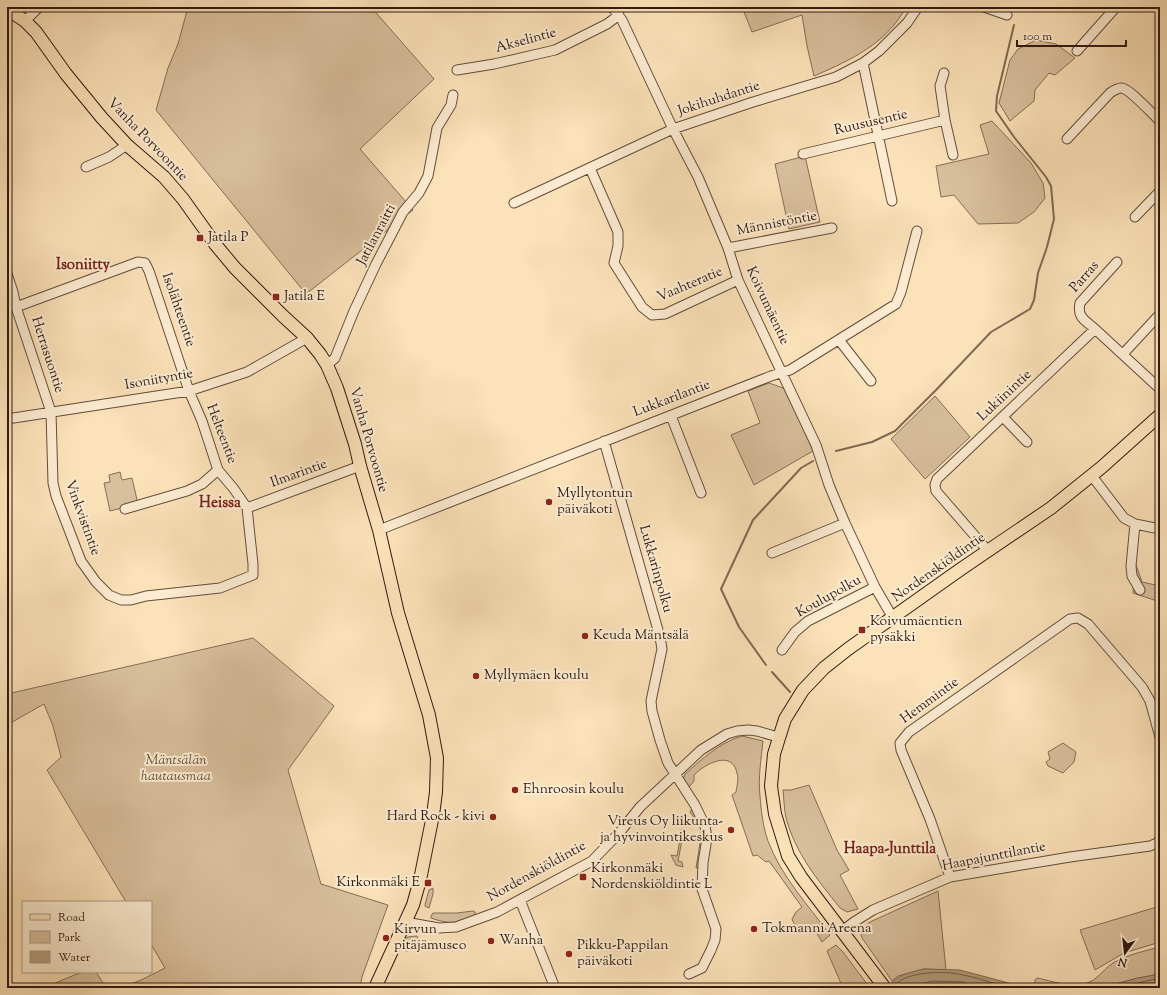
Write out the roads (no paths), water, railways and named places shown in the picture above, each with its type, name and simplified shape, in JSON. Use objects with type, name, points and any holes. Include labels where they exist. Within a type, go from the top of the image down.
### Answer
[{"type":"main road","name":"Vanha Porvoontie","points":[[7,9],[25,21],[36,32],[66,74],[102,118],[127,145],[164,177],[183,199],[215,244],[235,268],[307,338],[320,354],[337,388],[355,444],[379,530],[398,613],[429,715],[437,758],[436,792],[433,815],[420,880],[413,905],[375,988]]},
{"type":"main road","name":"Nordenskiöldintie","points":[[778,737],[785,719],[798,697],[808,683],[824,668],[848,649],[1051,508],[1092,476],[1160,415]]},
{"type":"main road","points":[[778,737],[774,754],[771,786],[774,814],[788,856],[801,877],[885,988]]},
{"type":"street","points":[[25,21],[39,7]]},
{"type":"street","name":"Koivumäentie","points":[[612,7],[622,20],[673,129],[698,176],[728,248],[738,280],[816,445],[829,485],[845,523],[875,587],[893,618]]},
{"type":"street","name":"Jokihuhdantie","points":[[514,203],[673,129],[753,102],[836,77],[863,63],[879,51],[907,23],[918,7]]},
{"type":"street","points":[[984,7],[1007,15]]},
{"type":"street","points":[[1077,51],[1116,7]]},
{"type":"street","name":"Akselintie","points":[[457,70],[494,64],[555,50],[607,24],[619,15]]},
{"type":"street","points":[[863,63],[892,201]]},
{"type":"street","points":[[944,73],[940,86],[945,120],[953,155]]},
{"type":"street","points":[[1067,139],[1110,93],[1116,89],[1122,88],[1129,92],[1160,121]]},
{"type":"street","name":"Jatilanraitti","points":[[327,366],[335,358],[376,264],[403,212],[419,193],[428,176],[437,128],[451,105],[453,95]]},
{"type":"street","name":"Ruususentie","points":[[803,154],[945,120]]},
{"type":"street","points":[[86,167],[109,157],[127,145]]},
{"type":"street","name":"Vaahteratie","points":[[590,168],[618,232],[618,246],[614,263],[642,307],[652,315],[665,314],[738,280]]},
{"type":"street","points":[[1136,217],[1160,191]]},
{"type":"street","name":"Männistöntie","points":[[728,248],[832,228]]},
{"type":"street","name":"Lukkarilantie","points":[[379,530],[604,440],[790,370],[896,304],[901,292],[917,231]]},
{"type":"street","name":"Isolähteentie","points":[[16,306],[138,262],[145,263],[160,300],[189,391]]},
{"type":"street","name":"Parras","points":[[1095,329],[1081,317],[1078,311],[1080,303],[1117,262]]},
{"type":"street","name":"Herrasuontie","points":[[7,274],[51,412]]},
{"type":"street","points":[[1123,354],[1160,314]]},
{"type":"street","points":[[1095,329],[1160,389]]},
{"type":"street","name":"Lukiinintie","points":[[988,551],[938,494],[935,485],[937,479],[1003,418],[1095,329]]},
{"type":"street","name":"Isoniityntie","points":[[7,419],[189,391],[247,372],[307,338]]},
{"type":"street","points":[[839,340],[871,381]]},
{"type":"street","name":"Helteentie","points":[[189,391],[202,421],[218,470],[247,508],[253,576]]},
{"type":"street","name":"Vinkvistintie","points":[[51,412],[53,482],[56,496],[81,561],[96,582],[109,595],[121,600],[132,600],[146,596],[220,588],[253,576]]},
{"type":"street","points":[[671,416],[701,493]]},
{"type":"street","points":[[1003,418],[1027,442]]},
{"type":"street","name":"Lukkarinpolku","points":[[604,440],[660,637],[662,650],[651,701],[652,711],[668,763],[695,805],[707,831],[703,863],[702,889],[716,929],[715,940],[702,968],[689,974]]},
{"type":"street","name":"Ilmarintie","points":[[247,508],[360,466]]},
{"type":"street","points":[[125,509],[187,492],[202,484],[218,470]]},
{"type":"street","points":[[1092,476],[1124,518],[1135,524],[1160,529]]},
{"type":"street","points":[[772,553],[845,523]]},
{"type":"street","points":[[1135,524],[1131,566],[1132,576],[1140,590]]},
{"type":"street","name":"Koulupolku","points":[[782,650],[795,632],[808,621],[875,587]]},
{"type":"street","name":"Hemmintie","points":[[950,877],[935,833],[901,750],[900,743],[903,738],[915,728],[1070,619],[1078,618],[1088,624],[1142,687],[1150,701],[1160,737]]},
{"type":"street","name":"Nordenskiöldintie","points":[[405,922],[439,928],[456,927],[478,920],[520,900],[592,861],[620,832],[640,808],[674,774],[701,750],[727,734],[737,731],[758,731],[778,737]]},
{"type":"street","name":"Haapajunttilantie","points":[[842,931],[857,919],[873,910],[950,877],[1070,857],[1150,846],[1158,842],[1160,839]]},
{"type":"street","points":[[520,900],[555,988]]},
{"type":"water","points":[[924,969],[960,970],[1033,988],[969,988],[962,986],[933,985],[915,988],[887,988],[899,977]]},
{"type":"water","points":[[1160,974],[1160,988],[1100,988],[1138,978]]},
{"type":"waterway","points":[[1022,11],[1023,7]]},
{"type":"waterway","points":[[836,451],[872,442],[895,431],[991,332],[1030,309],[1034,300],[1038,273],[1047,247],[1054,219],[1051,186],[1046,177],[1014,137],[996,111],[997,96],[1014,25]]},
{"type":"waterway","points":[[766,665],[739,627],[721,589],[753,520],[801,468],[813,461]]},
{"type":"waterway","points":[[772,672],[790,692]]},
{"type":"place","name":"Jatila P","points":[[200,238]]},
{"type":"place","name":"Jatila E","points":[[276,297]]},
{"type":"place","name":"Myllytontun päiväkoti","points":[[549,502]]},
{"type":"place","name":"Koivumäentien pysäkki","points":[[862,630]]},
{"type":"place","name":"Keuda Mäntsälä","points":[[585,636]]},
{"type":"place","name":"Myllymäen koulu","points":[[476,676]]},
{"type":"place","name":"Ehnroosin koulu","points":[[515,790]]},
{"type":"place","name":"Hard Rock - kivi","points":[[493,817]]},
{"type":"place","name":"Vireus Oy liikunta- ja hyvinvointikeskus","points":[[731,830]]},
{"type":"place","name":"Kirkonmäki Nordenskiöldintie L","points":[[583,877]]},
{"type":"place","name":"Kirkonmäki E","points":[[428,883]]},
{"type":"place","name":"Tokmanni Areena","points":[[754,929]]},
{"type":"place","name":"Kirvun pitäjämuseo","points":[[386,938]]},
{"type":"place","name":"Wanha","points":[[491,941]]},
{"type":"place","name":"Pikku-Pappilan päiväkoti","points":[[569,954]]},
{"type":"district","name":"Isoniitty","points":[[83,265]]},
{"type":"district","name":"Heissa","points":[[220,503]]},
{"type":"district","name":"Haapa-Junttila","points":[[890,849]]},
{"type":"park label","name":"Mäntsälän hautausmaa","points":[[176,770]]}]
